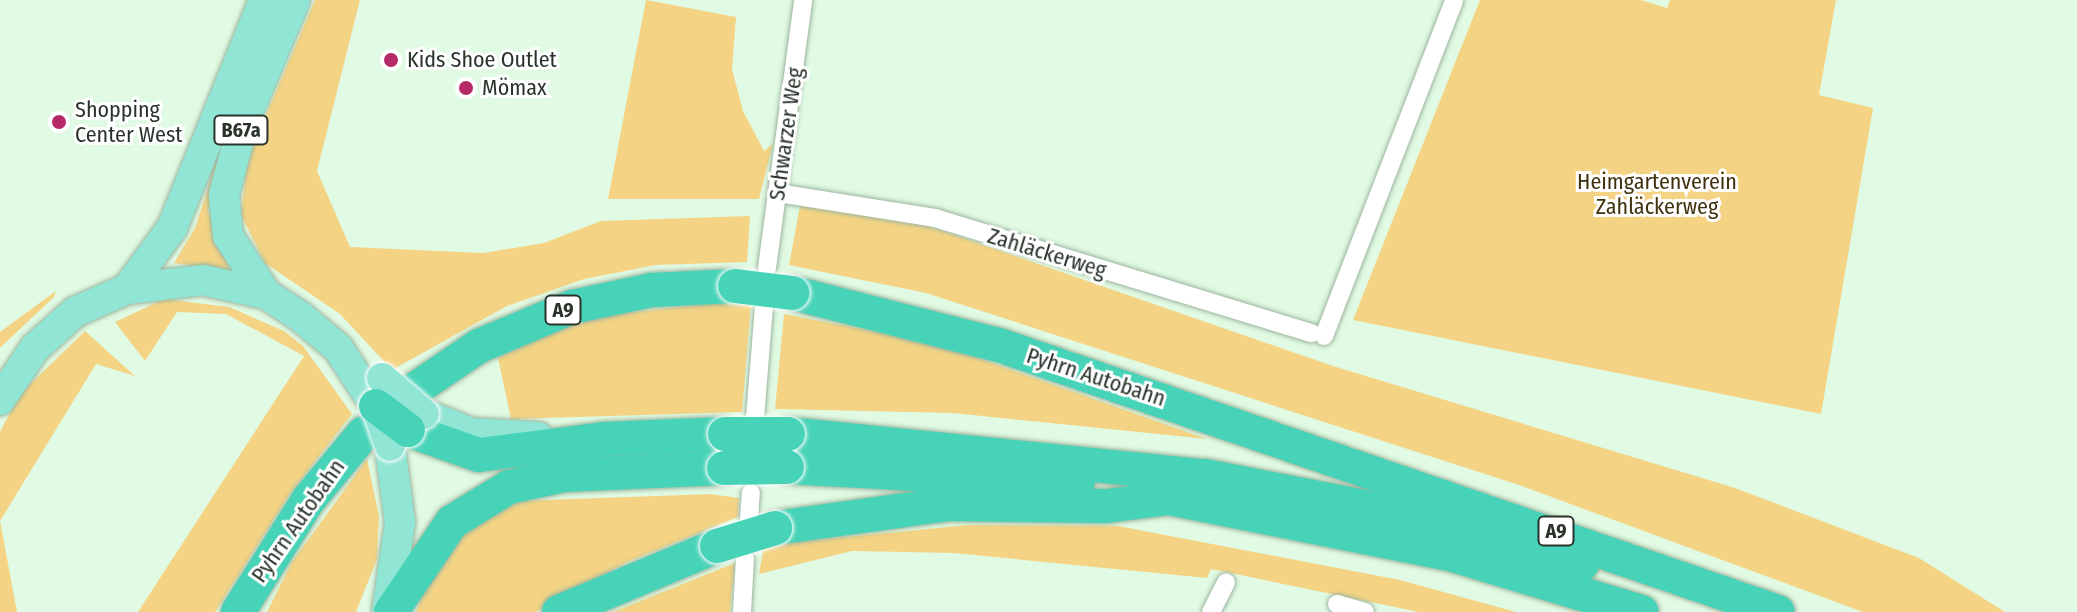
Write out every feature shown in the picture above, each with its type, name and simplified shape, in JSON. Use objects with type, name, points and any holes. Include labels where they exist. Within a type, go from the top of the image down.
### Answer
[{"type":"highway","name":"Pyhrn Autobahn","points":[[238,612],[309,499],[390,411],[479,346],[572,307],[651,290],[735,286],[778,300],[999,345],[1778,612]]},
{"type":"highway","points":[[390,411],[479,455],[604,439],[725,434],[787,450],[1169,498]]},
{"type":"highway","points":[[389,612],[452,522],[509,487],[564,475],[724,468],[787,450],[1103,461],[1332,498],[1451,524],[1727,612]]},
{"type":"highway","name":"A9","points":[[559,612],[731,552],[762,524],[947,504],[1106,506],[1169,498],[1453,555],[1642,612]]},
{"type":"main road","name":"B67a","points":[[101,300],[172,228],[264,0]]},
{"type":"main road","name":"B67a","points":[[266,294],[228,236],[224,195],[243,124],[295,0]]},
{"type":"main road","points":[[244,263],[309,303],[390,411],[400,523],[389,612]]},
{"type":"main road","points":[[2,391],[101,300],[203,280],[266,294],[338,348],[390,411]]},
{"type":"street","name":"Schwarzer Weg","points":[[767,268],[803,0]]},
{"type":"street","name":"Zahläckerweg","points":[[778,193],[935,218],[1318,335],[1454,0]]},
{"type":"street","points":[[755,418],[778,300]]},
{"type":"street","points":[[751,493],[762,524]]},
{"type":"street","points":[[731,552],[742,612]]},
{"type":"street","points":[[1211,612],[1226,583]]},
{"type":"street","points":[[1337,604],[1365,612]]},
{"type":"green space","points":[[315,0],[360,0],[317,171],[350,247],[483,253],[544,243],[601,221],[750,216],[747,262],[656,265],[584,279],[507,306],[392,370],[340,314],[265,263],[241,215],[248,157]]},
{"type":"green space","points":[[646,0],[736,17],[732,69],[743,111],[764,151],[773,144],[759,199],[608,199]]},
{"type":"green space","name":"Heimgartenverein Zahläckerweg","points":[[1480,0],[1641,0],[1667,8],[1670,0],[1836,0],[1819,95],[1873,108],[1821,414],[1353,320]]},
{"type":"green space","points":[[240,89],[208,210],[230,271],[174,263],[195,228]]},
{"type":"green space","points":[[800,206],[920,223],[1333,366],[1735,488],[1919,558],[2005,612],[1863,612],[1519,485],[926,293],[789,265]]},
{"type":"green space","points":[[56,291],[54,297],[0,348],[0,332]]},
{"type":"green space","points":[[164,299],[229,307],[284,331],[303,346],[352,414],[291,492],[215,612],[138,612],[304,356],[226,314],[177,312],[145,361],[115,322]]},
{"type":"green space","points":[[715,303],[751,305],[742,412],[511,419],[498,358],[583,318]]},
{"type":"green space","points":[[784,314],[935,343],[1207,439],[953,413],[775,409]]},
{"type":"green space","points":[[85,331],[135,376],[96,364],[0,521],[0,432],[19,395]]},
{"type":"green space","points":[[367,459],[379,516],[377,559],[356,612],[267,612],[292,562]]},
{"type":"green space","points":[[710,494],[739,498],[738,517],[627,562],[536,612],[416,612],[430,577],[462,535],[518,501]]},
{"type":"green space","points":[[0,521],[17,612],[0,612]]},
{"type":"green space","points":[[968,525],[1118,526],[1400,580],[1516,612],[1419,612],[1211,569],[1207,578],[954,553],[852,551],[759,574],[764,545]]},
{"type":"green space","points":[[735,563],[730,612],[613,612]]},
{"type":"place","name":"Kids Shoe Outlet","points":[[391,60]]},
{"type":"place","name":"Mömax","points":[[466,88]]},
{"type":"place","name":"Shopping Center West","points":[[59,122]]}]
